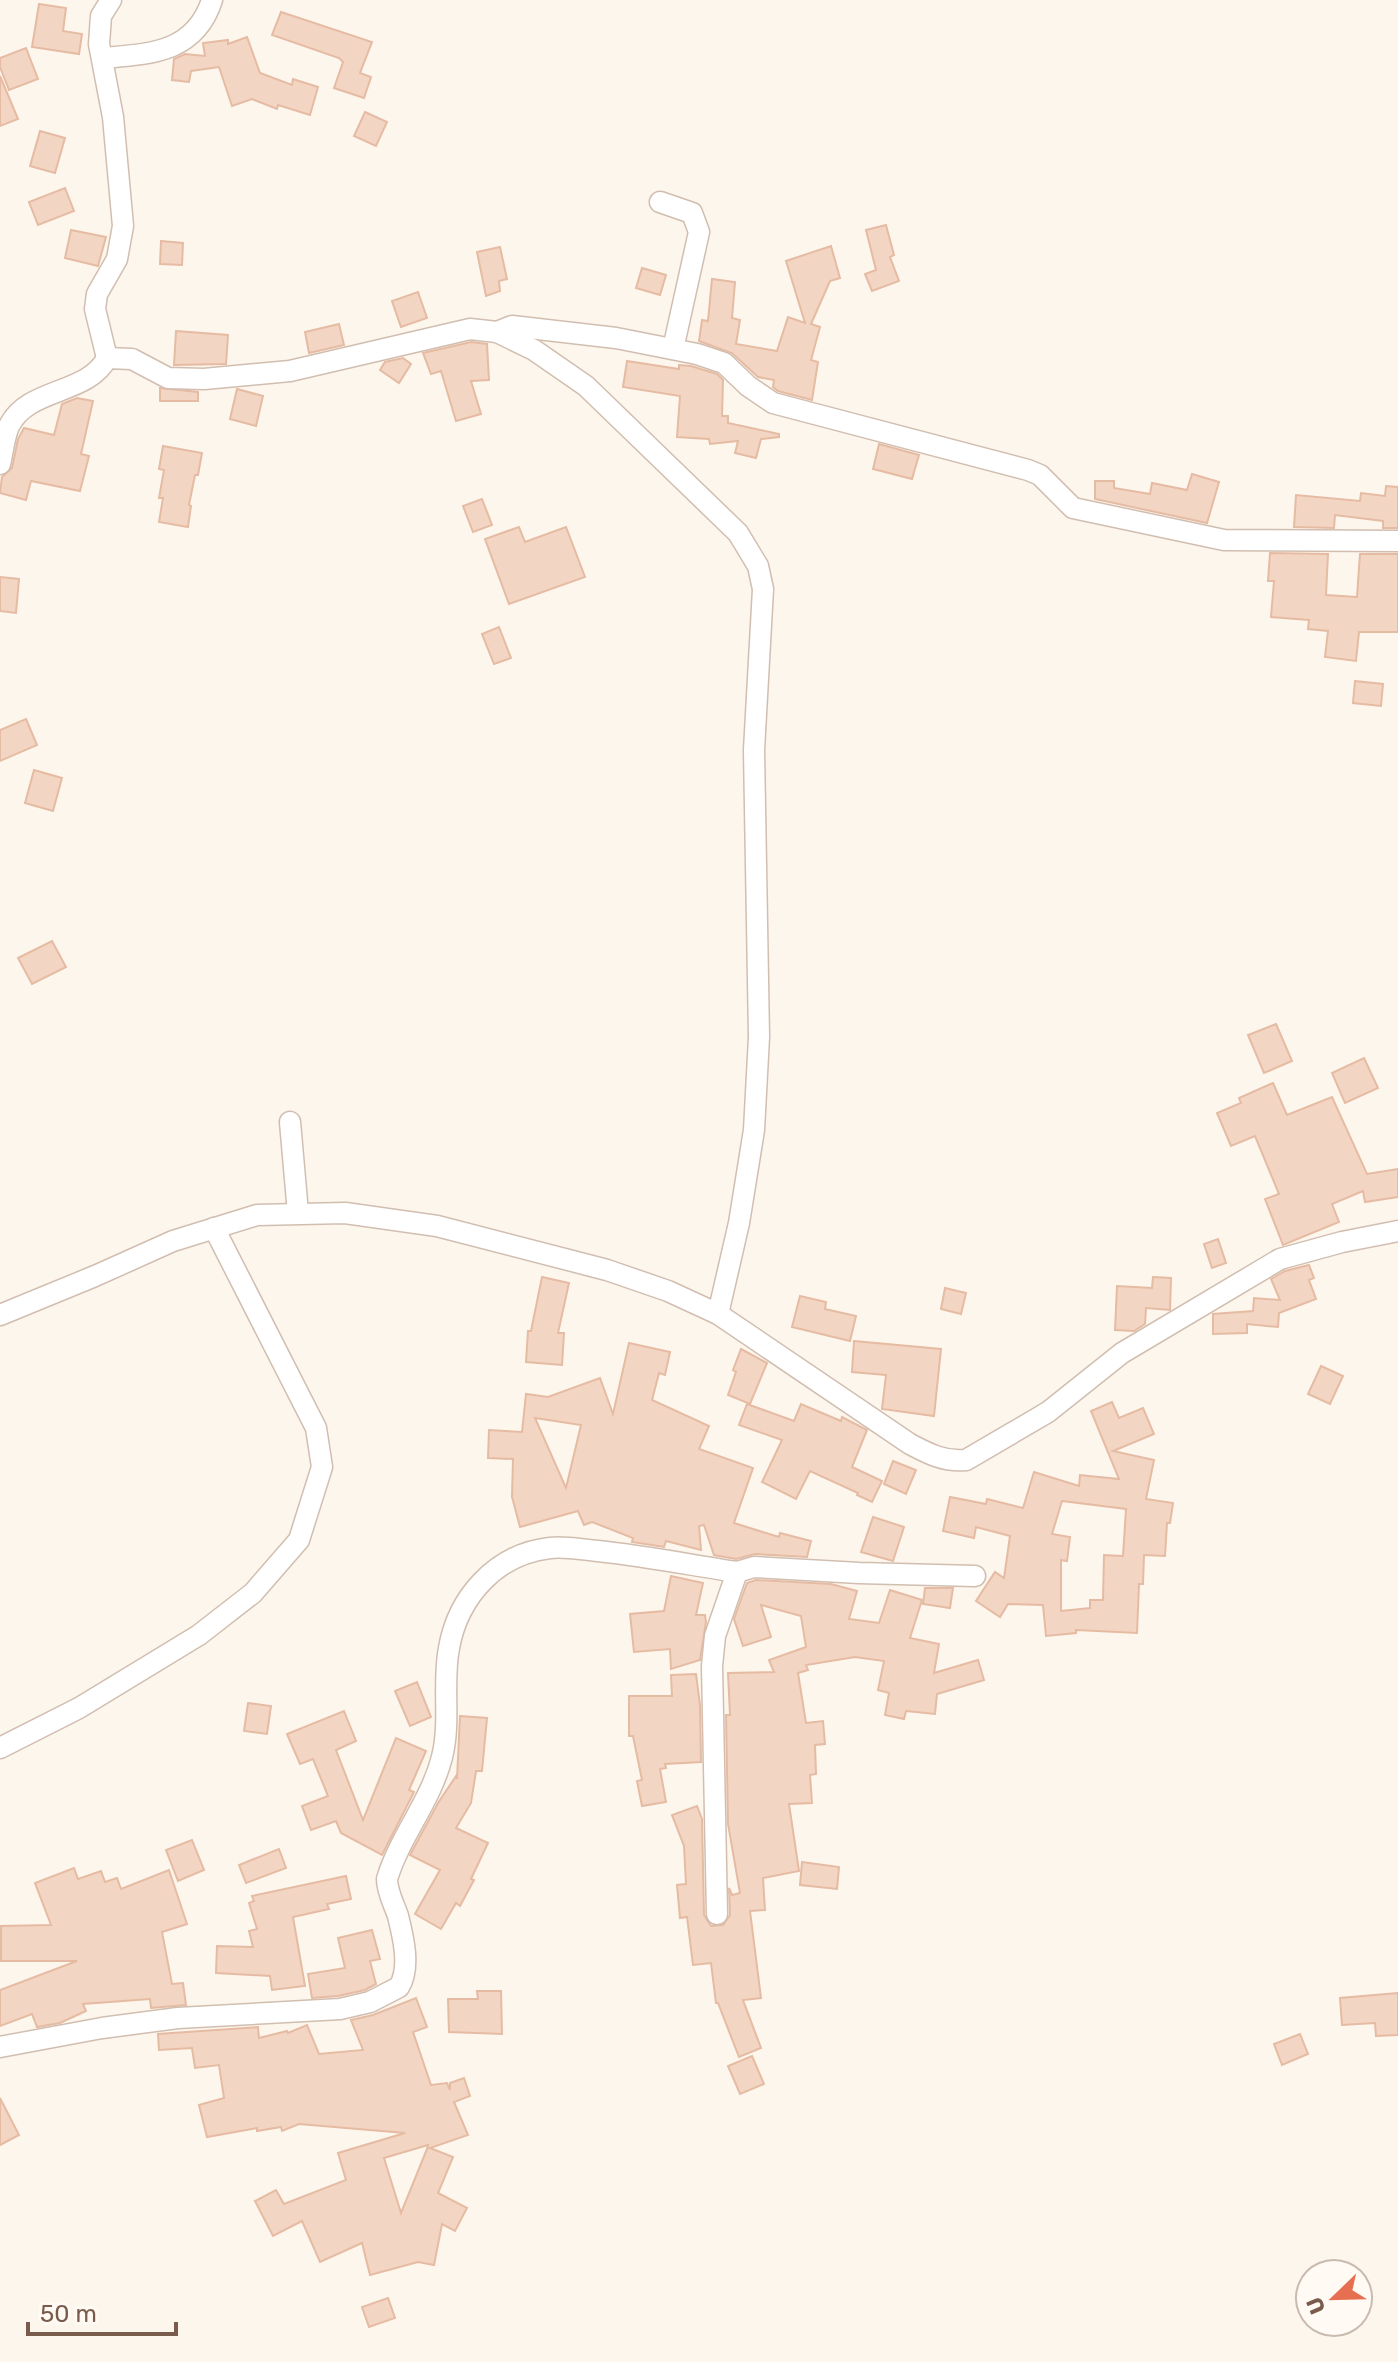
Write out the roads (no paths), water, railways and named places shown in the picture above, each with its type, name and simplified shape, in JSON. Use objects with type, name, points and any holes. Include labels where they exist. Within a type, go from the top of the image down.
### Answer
[{"type":"street","points":[[0,464],[8,428],[24,408],[85,379],[102,367],[107,358],[97,319],[97,294],[117,259],[123,226],[121,187],[99,44],[99,25],[111,0]]},
{"type":"street","points":[[103,58],[158,53],[178,44],[206,19],[212,0]]},
{"type":"street","points":[[660,202],[692,213],[699,227],[673,349]]},
{"type":"street","points":[[497,332],[512,326],[616,338],[724,363],[748,386],[773,403],[1028,470],[1040,475],[1073,508],[1224,540],[1398,541]]},
{"type":"street","points":[[107,358],[132,359],[168,378],[204,379],[290,371],[470,329],[497,332],[534,350],[586,386],[738,533],[758,566],[763,589],[754,750],[759,1037],[754,1130],[739,1223],[718,1314]]},
{"type":"street","points":[[290,1122],[298,1213]]},
{"type":"street","points":[[0,1315],[173,1241],[257,1215],[345,1213],[437,1226],[607,1270],[668,1291],[718,1314],[910,1444],[943,1460],[966,1460],[1048,1412],[1122,1353],[1280,1259],[1398,1231]]},
{"type":"street","points":[[0,1748],[79,1708],[199,1635],[253,1593],[299,1540],[322,1467],[316,1428],[214,1228]]},
{"type":"street","points":[[0,2047],[178,2018],[340,2009],[370,2002],[399,1987],[405,1972],[398,1916],[387,1879],[436,1777],[443,1754],[449,1647],[465,1602],[477,1586],[502,1564],[549,1548],[628,1554],[737,1572],[754,1567],[975,1576]]},
{"type":"street","points":[[717,1914],[712,1666],[715,1636],[737,1572]]}]
